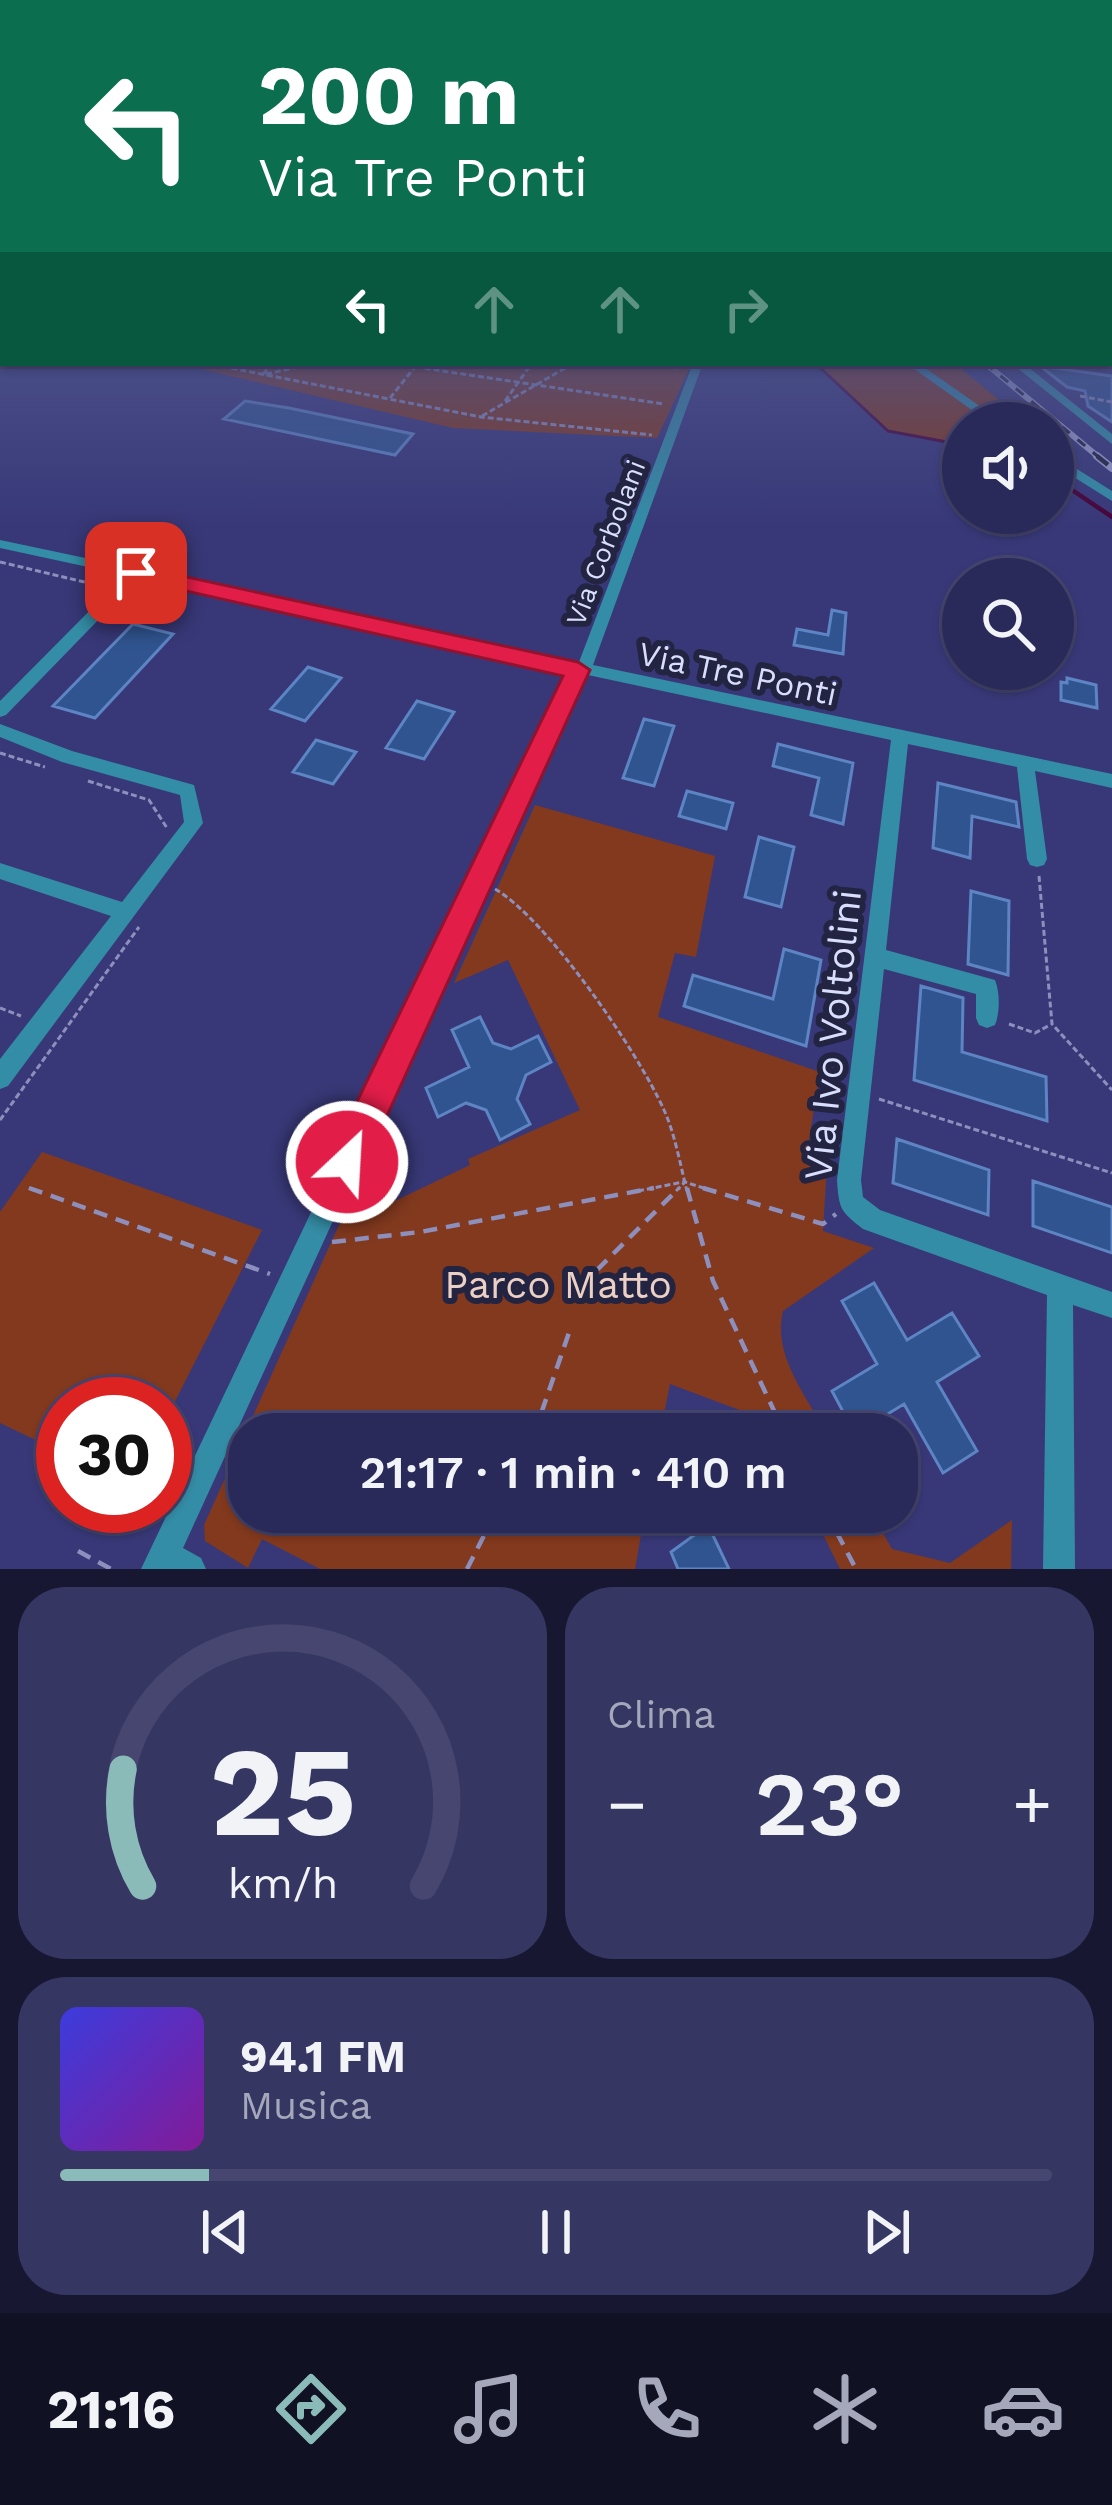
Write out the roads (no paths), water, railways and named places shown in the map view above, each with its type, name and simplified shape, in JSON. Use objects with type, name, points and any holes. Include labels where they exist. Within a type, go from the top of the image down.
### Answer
[{"type":"street","name":"Via Corbolani","points":[[170,1564],[292,1282],[580,671],[687,379]]},
{"type":"street","points":[[935,379],[968,402]]},
{"type":"street","points":[[1036,379],[1112,440]]},
{"type":"street","points":[[1074,472],[1112,497]]},
{"type":"street","name":"Via Tre Ponti","points":[[0,544],[1112,781]]},
{"type":"street","points":[[0,711],[136,573]]},
{"type":"street","points":[[0,730],[68,757],[188,790],[194,823],[0,1078]]},
{"type":"street","name":"Via Ivo Voltolini","points":[[900,737],[859,1093],[851,1204],[872,1220],[1112,1305]]},
{"type":"street","points":[[1025,763],[1037,859]]},
{"type":"street","points":[[0,872],[127,912]]},
{"type":"street","points":[[875,957],[987,987],[987,1018]]},
{"type":"street","points":[[1059,1569],[1060,1287]]},
{"type":"waterway","points":[[832,379],[888,431],[942,441]]},
{"type":"waterway","points":[[1074,491],[1112,517]]},
{"type":"railway","points":[[1005,379],[1101,459]]},
{"type":"railway","points":[[1097,456],[1112,468]]},
{"type":"park label","name":"Parco Matto","points":[[558,1284]]}]
